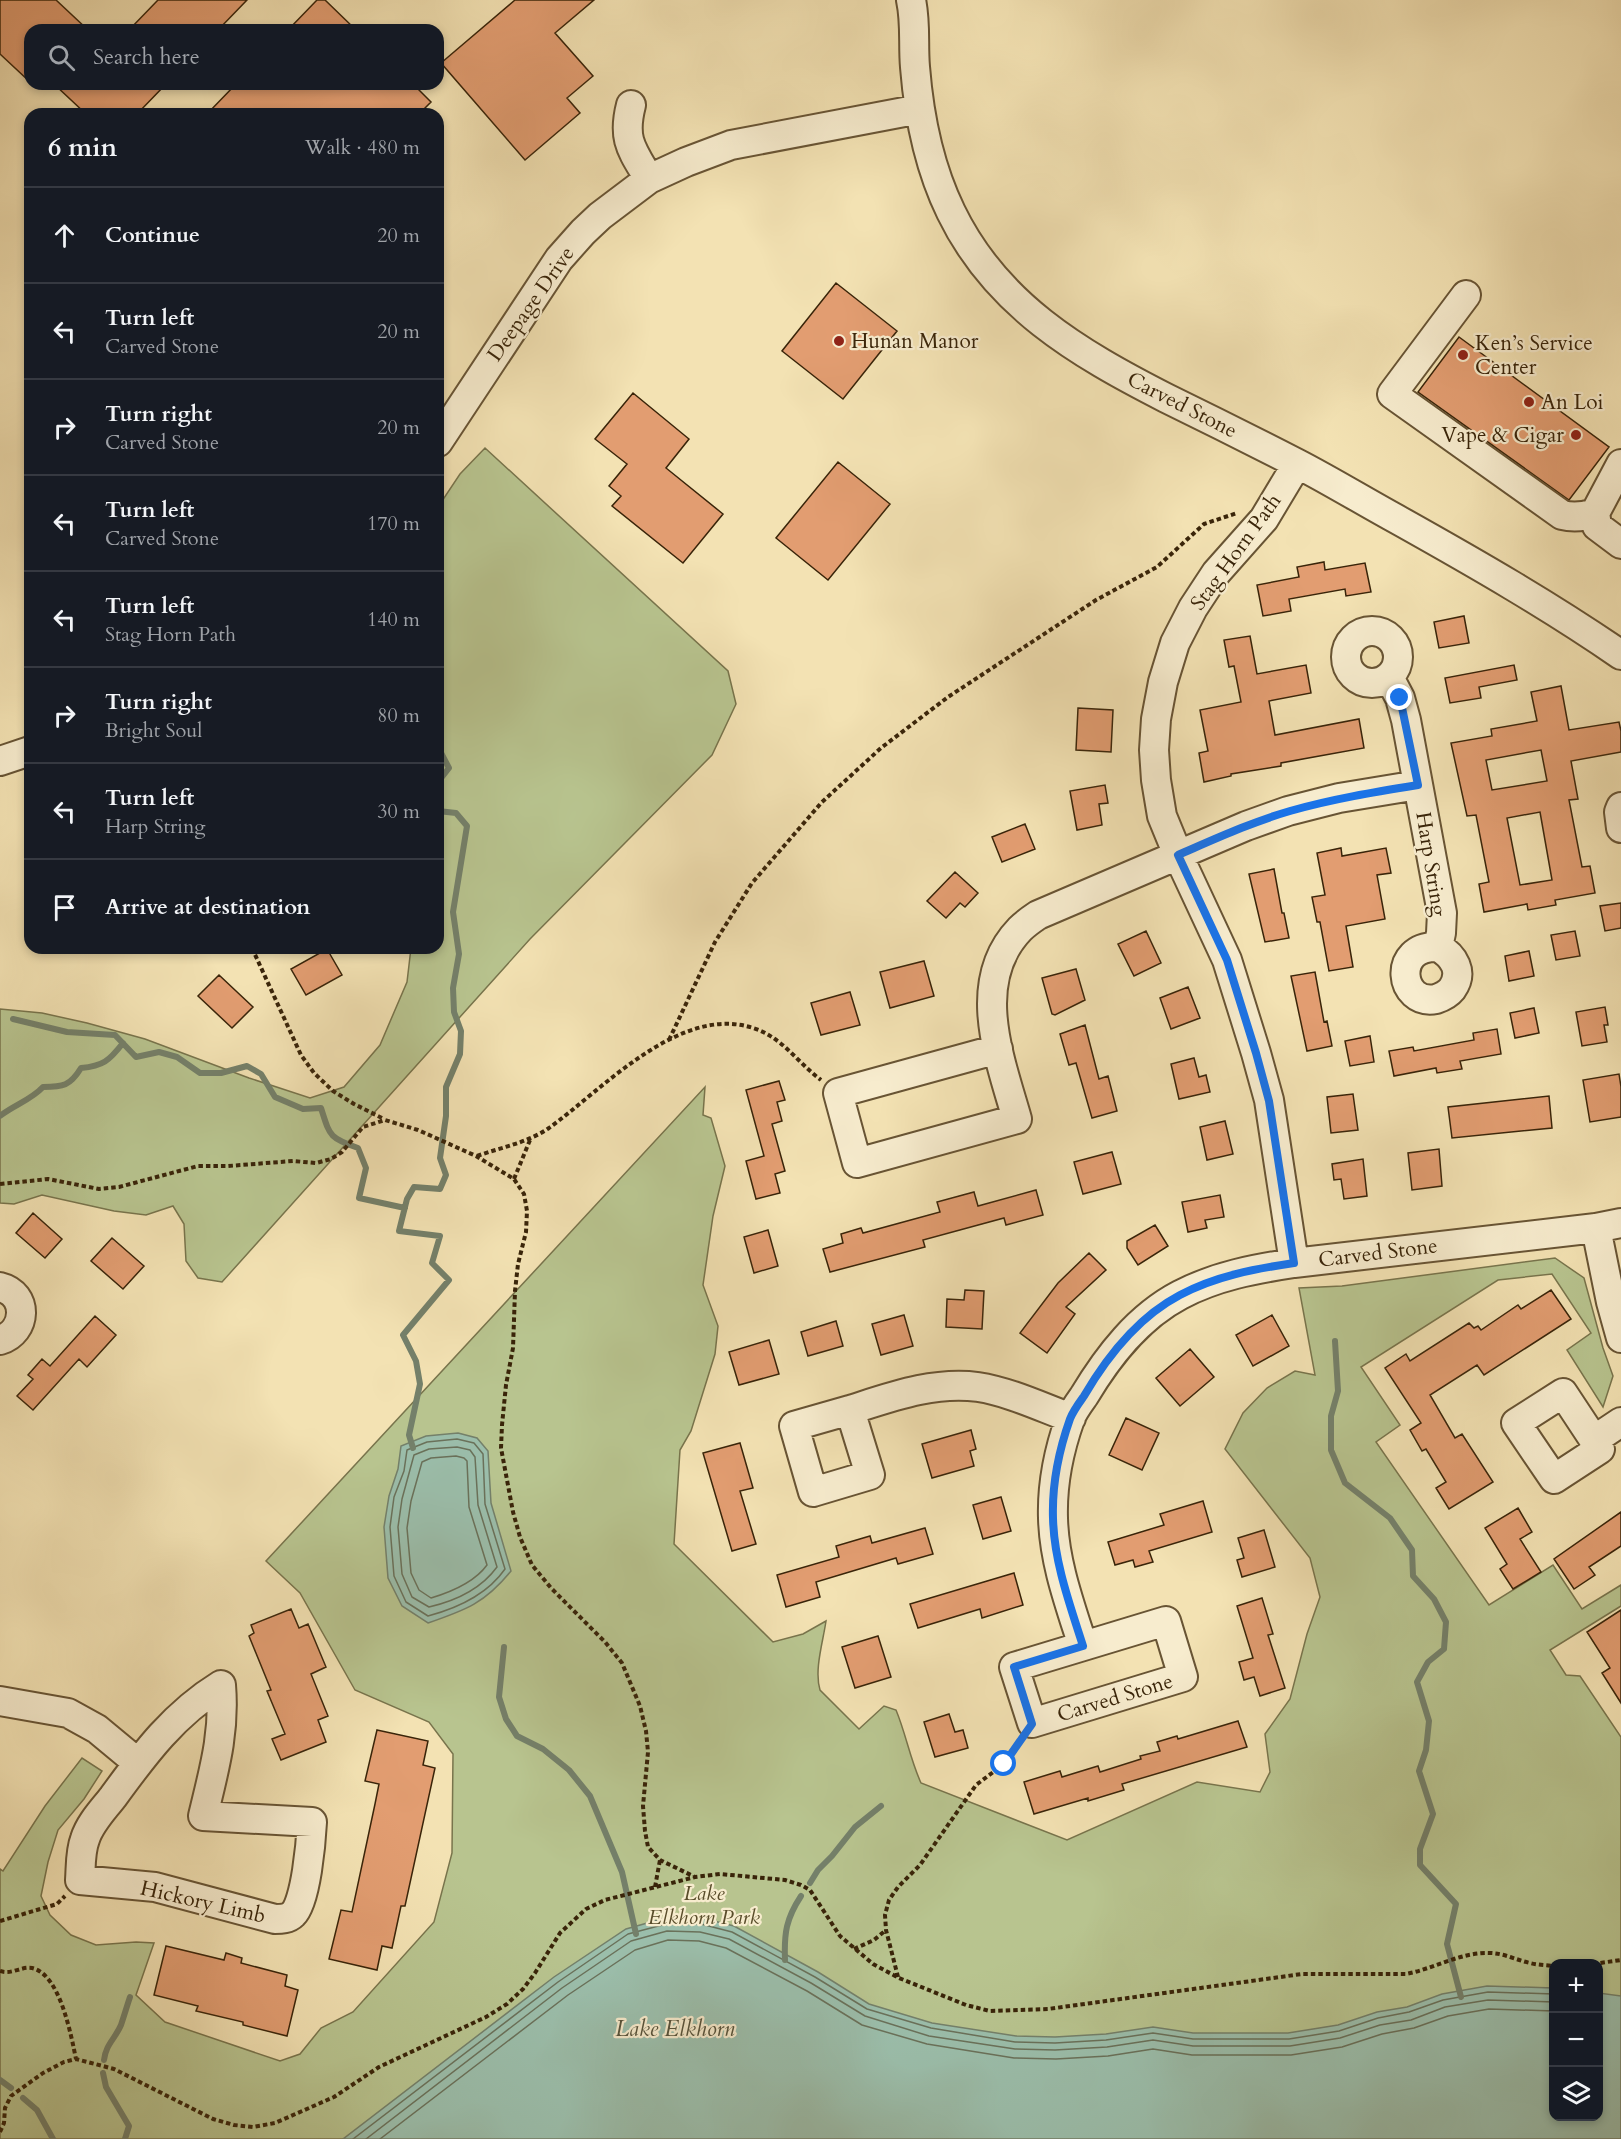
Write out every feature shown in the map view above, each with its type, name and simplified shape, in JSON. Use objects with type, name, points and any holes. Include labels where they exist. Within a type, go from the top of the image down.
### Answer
[{"type":"street","name":"Carved Stone","points":[[916,6],[915,64],[920,109],[938,180],[951,212],[983,265],[1018,303],[1050,330],[1117,373],[1297,464],[1529,594],[1621,655]]},
{"type":"street","points":[[631,105],[627,121],[627,135],[631,148],[649,179]]},
{"type":"street","name":"Deepage Drive","points":[[444,433],[559,259],[600,216],[649,179],[731,145],[920,109]]},
{"type":"street","points":[[1467,295],[1392,394],[1562,515],[1582,517],[1595,513]]},
{"type":"street","name":"Stag Horn Path","points":[[1294,1263],[1269,1101],[1256,1053],[1227,960],[1162,816],[1154,750],[1156,719],[1163,682],[1175,643],[1193,608],[1216,573],[1264,519],[1297,464]]},
{"type":"street","points":[[1621,464],[1595,513],[1597,526],[1621,544]]},
{"type":"street","name":"Harp String","points":[[1389,676],[1400,698],[1406,720],[1442,913],[1438,947]]},
{"type":"street","points":[[0,761],[24,754]]},
{"type":"street","points":[[998,1049],[838,1093],[857,1163],[1017,1119],[993,1025],[994,979],[999,959],[1020,929],[1038,915],[1246,826],[1288,811],[1339,798],[1418,785]]},
{"type":"street","points":[[1621,807],[1619,812],[1621,828]]},
{"type":"street","name":"Carved Stone","points":[[1083,1646],[1056,1551],[1053,1518],[1055,1486],[1071,1418],[1110,1356],[1129,1334],[1155,1310],[1179,1295],[1207,1282],[1246,1271],[1294,1263],[1609,1225]]},
{"type":"street","points":[[1609,1225],[1611,1302],[1621,1338]]},
{"type":"street","points":[[0,1287],[15,1295],[20,1302],[22,1312],[15,1332],[0,1340]]},
{"type":"street","points":[[850,1410],[917,1390],[977,1387],[1005,1394],[1071,1418]]},
{"type":"street","points":[[1593,1440],[1621,1422]]},
{"type":"street","name":"Carved Stone","points":[[1166,1621],[1183,1677],[1032,1724],[1014,1667],[1083,1646],[1166,1621]]},
{"type":"street","name":"Hickory Limb","points":[[221,1685],[223,1712],[221,1739],[203,1816],[312,1822],[311,1845],[300,1903],[295,1913],[288,1918],[275,1919],[155,1887],[80,1880],[84,1840],[90,1827],[138,1763],[179,1715],[221,1685]]},
{"type":"street","points":[[0,1701],[69,1713],[97,1729],[138,1763]]},
{"type":"path","points":[[669,1040],[715,942],[752,883],[822,802],[881,748],[958,690],[1096,600],[1157,567],[1204,524],[1276,499]]},
{"type":"path","points":[[255,954],[301,1055],[314,1073],[333,1091],[385,1120],[418,1130],[476,1156],[514,1179],[524,1194],[527,1210],[526,1232],[518,1264],[513,1348],[506,1385],[501,1448],[513,1512],[520,1537],[532,1565],[622,1663],[640,1706],[648,1752],[643,1806],[648,1847],[660,1860],[695,1876]]},
{"type":"path","points":[[476,1156],[530,1139],[549,1128],[640,1056],[688,1031],[710,1024],[731,1023],[753,1028],[773,1037],[789,1049],[803,1066],[838,1093]]},
{"type":"path","points":[[0,1184],[48,1179],[99,1189],[119,1187],[198,1167],[228,1167],[293,1161],[316,1163],[331,1160],[342,1152],[357,1132],[371,1123],[385,1120]]},
{"type":"path","points":[[514,1179],[530,1139]]},
{"type":"path","points":[[899,1978],[886,1930],[885,1915],[889,1900],[898,1887],[920,1865],[970,1792],[1004,1764],[1032,1724]]},
{"type":"path","points":[[655,1887],[660,1860]]},
{"type":"path","points":[[0,2132],[4,2123],[5,2108],[11,2096],[43,2073],[64,2062],[76,2059],[114,2069],[213,2119],[253,2127],[275,2123],[334,2097],[379,2067],[486,2017],[507,2004],[535,1974],[560,1933],[586,1909],[605,1900],[695,1876],[720,1874],[785,1880],[801,1885],[810,1890],[840,1936],[873,1964],[899,1978],[966,2005],[990,2011],[1048,2009],[1302,1974],[1388,1975],[1423,1971],[1464,1957],[1488,1953],[1502,1954],[1530,1963],[1549,1965]]},
{"type":"path","points":[[0,1921],[57,1904],[80,1880]]},
{"type":"path","points":[[854,1949],[874,1940],[886,1930]]},
{"type":"path","points":[[1603,1963],[1621,1960]]},
{"type":"path","points":[[0,1971],[5,1973],[29,1967],[41,1971],[53,1986],[63,2010],[76,2059]]},
{"type":"green space","points":[[485,448],[728,671],[736,704],[712,755],[530,939],[222,1282],[198,1278],[186,1261],[184,1224],[173,1206],[146,1215],[114,1211],[42,1195],[14,1204],[0,1203],[0,1009],[42,1013],[145,1039],[310,1098],[344,1087],[380,1045],[407,982],[410,954],[444,954],[444,498],[460,474]]},
{"type":"green space","name":"Lake Elkhorn Park","points":[[705,1087],[703,1115],[711,1118],[725,1166],[713,1216],[703,1285],[718,1326],[715,1354],[691,1431],[680,1450],[674,1544],[773,1642],[803,1634],[826,1621],[818,1665],[820,1690],[859,1729],[884,1706],[896,1710],[921,1783],[1067,1840],[1197,1782],[1260,1792],[1270,1772],[1265,1734],[1290,1699],[1307,1634],[1320,1597],[1310,1558],[1225,1449],[1243,1413],[1267,1388],[1295,1371],[1315,1375],[1299,1288],[1342,1286],[1555,1258],[1584,1278],[1613,1376],[1603,1407],[1567,1350],[1591,1333],[1552,1274],[1498,1280],[1361,1367],[1400,1425],[1376,1442],[1489,1605],[1553,1565],[1582,1609],[1621,1585],[1621,1606],[1550,1650],[1566,1675],[1580,1676],[1621,1737],[1621,2139],[0,2139],[0,1869],[3,1871],[45,1806],[82,1758],[102,1771],[84,1799],[58,1830],[41,1896],[50,1915],[71,1935],[96,1945],[154,1943],[136,1995],[165,2022],[280,2061],[300,2054],[321,2028],[353,2012],[434,1922],[452,1853],[453,1754],[429,1722],[355,1690],[300,1593],[266,1561]]},
{"type":"water","points":[[458,1433],[477,1438],[488,1451],[491,1503],[511,1571],[492,1591],[474,1604],[428,1623],[402,1606],[388,1578],[384,1527],[401,1446],[426,1436]]},
{"type":"water","name":"Lake Elkhorn","points":[[665,1918],[702,1918],[734,1926],[818,1972],[869,2004],[932,2023],[1016,2036],[1055,2037],[1106,2034],[1153,2027],[1193,2033],[1288,2033],[1338,2025],[1377,2012],[1407,2007],[1442,1994],[1487,1986],[1549,1988],[1549,2121],[1603,2121],[1603,1994],[1621,1996],[1621,2139],[343,2139],[554,1977],[626,1929]]},
{"type":"building","points":[[0,0],[56,0],[82,24],[24,24],[24,76],[0,54]]},
{"type":"building","points":[[158,0],[247,0],[224,24],[135,24]]},
{"type":"building","points":[[317,0],[325,0],[350,24],[294,24]]},
{"type":"building","points":[[515,0],[594,0],[555,33],[593,76],[567,98],[580,113],[525,160],[444,66],[444,60]]},
{"type":"building","points":[[60,90],[160,90],[143,108],[80,108]]},
{"type":"building","points":[[230,90],[419,90],[431,102],[425,108],[213,108]]},
{"type":"building","name":"Hunan Manor","points":[[836,283],[897,331],[843,399],[782,351]]},
{"type":"building","points":[[1459,337],[1609,447],[1569,500],[1418,392]]},
{"type":"building","points":[[633,393],[689,439],[666,468],[723,514],[683,563],[612,506],[621,496],[609,486],[627,464],[595,439]]},
{"type":"building","points":[[838,462],[890,504],[828,580],[776,538]]},
{"type":"building","points":[[1324,562],[1325,570],[1365,563],[1371,592],[1346,596],[1345,589],[1289,599],[1291,611],[1263,616],[1257,585],[1299,577],[1297,567]]},
{"type":"building","points":[[1464,616],[1469,643],[1439,648],[1434,622]]},
{"type":"building","points":[[1250,636],[1257,674],[1306,665],[1311,693],[1269,701],[1275,735],[1359,719],[1364,748],[1281,763],[1281,766],[1231,774],[1231,776],[1204,782],[1199,753],[1208,751],[1200,710],[1241,702],[1234,666],[1229,667],[1224,640]]},
{"type":"building","points":[[1514,665],[1517,680],[1479,687],[1481,698],[1450,703],[1445,678]]},
{"type":"building","points":[[1561,686],[1569,730],[1619,722],[1621,752],[1571,761],[1578,799],[1569,800],[1582,867],[1590,866],[1595,893],[1555,900],[1556,905],[1528,910],[1527,904],[1484,912],[1479,884],[1489,882],[1476,815],[1467,816],[1451,743],[1492,736],[1491,729],[1537,721],[1531,692]],"holes":[[[1541,750],[1547,781],[1492,790],[1486,760]],[[1540,812],[1552,880],[1520,885],[1507,818]]]},
{"type":"building","points":[[1078,708],[1113,710],[1111,752],[1076,750]]},
{"type":"building","points":[[1105,785],[1108,803],[1099,804],[1102,825],[1077,830],[1070,791]]},
{"type":"building","points":[[1025,824],[1035,849],[1002,862],[992,837]]},
{"type":"building","points":[[1341,848],[1342,856],[1386,848],[1391,873],[1377,875],[1385,919],[1346,926],[1353,967],[1329,971],[1320,922],[1317,922],[1312,897],[1325,895],[1317,853]]},
{"type":"building","points":[[1274,869],[1289,938],[1265,942],[1249,874]]},
{"type":"building","points":[[955,872],[978,893],[965,907],[960,903],[946,918],[927,901]]},
{"type":"building","points":[[1621,903],[1621,928],[1605,931],[1600,906]]},
{"type":"building","points":[[1146,931],[1161,963],[1134,976],[1118,944]]},
{"type":"building","points":[[1575,931],[1580,956],[1556,960],[1551,935]]},
{"type":"building","points":[[1529,951],[1534,976],[1509,981],[1505,956]]},
{"type":"building","points":[[318,954],[330,954],[342,975],[306,995],[291,969]]},
{"type":"building","points":[[924,961],[934,996],[890,1008],[880,972]]},
{"type":"building","points":[[1076,969],[1085,1000],[1055,1015],[1052,1014],[1042,978]]},
{"type":"building","points":[[1315,972],[1324,1022],[1327,1021],[1332,1046],[1307,1051],[1291,976]]},
{"type":"building","points":[[219,975],[253,1007],[232,1028],[198,996]]},
{"type":"building","points":[[1188,987],[1200,1018],[1171,1029],[1160,998]]},
{"type":"building","points":[[850,992],[860,1025],[821,1035],[811,1003]]},
{"type":"building","points":[[1605,1007],[1608,1025],[1604,1025],[1607,1042],[1582,1046],[1576,1012]]},
{"type":"building","points":[[1534,1008],[1539,1033],[1515,1038],[1510,1013]]},
{"type":"building","points":[[1085,1025],[1099,1079],[1108,1076],[1117,1111],[1092,1118],[1076,1063],[1069,1065],[1060,1034]]},
{"type":"building","points":[[1497,1029],[1501,1054],[1460,1061],[1462,1069],[1437,1073],[1436,1068],[1394,1076],[1389,1051],[1413,1047],[1414,1051],[1474,1040],[1473,1033]]},
{"type":"building","points":[[1370,1036],[1374,1062],[1350,1066],[1345,1041]]},
{"type":"building","points":[[1194,1058],[1199,1077],[1206,1075],[1210,1092],[1179,1099],[1171,1064]]},
{"type":"building","points":[[1619,1074],[1621,1117],[1590,1122],[1583,1080]]},
{"type":"building","points":[[779,1081],[785,1100],[777,1102],[782,1121],[772,1124],[785,1171],[775,1174],[780,1193],[756,1199],[746,1161],[764,1156],[746,1090]]},
{"type":"building","points":[[1353,1094],[1358,1130],[1331,1133],[1327,1097]]},
{"type":"building","points":[[1549,1096],[1552,1128],[1452,1138],[1448,1107]]},
{"type":"building","points":[[1225,1121],[1233,1154],[1207,1160],[1200,1127]]},
{"type":"building","points":[[1439,1149],[1442,1186],[1412,1190],[1408,1153]]},
{"type":"building","points":[[1112,1152],[1121,1184],[1083,1194],[1074,1162]]},
{"type":"building","points":[[1363,1159],[1367,1196],[1344,1199],[1341,1179],[1334,1180],[1332,1164]]},
{"type":"building","points":[[1036,1190],[1043,1215],[1006,1225],[1004,1218],[923,1240],[925,1247],[830,1272],[823,1249],[843,1243],[841,1234],[861,1228],[863,1233],[940,1212],[937,1202],[974,1192],[978,1206]]},
{"type":"building","points":[[1220,1195],[1224,1217],[1205,1220],[1207,1228],[1188,1232],[1182,1202]]},
{"type":"building","points":[[33,1213],[62,1239],[45,1258],[16,1233]]},
{"type":"building","points":[[1155,1225],[1168,1246],[1138,1265],[1127,1248],[1127,1241]]},
{"type":"building","points":[[768,1230],[778,1266],[754,1273],[744,1237]]},
{"type":"building","points":[[112,1238],[144,1266],[123,1289],[91,1261]]},
{"type":"building","points":[[1089,1253],[1106,1270],[1066,1307],[1075,1314],[1047,1353],[1020,1333],[1058,1283]]},
{"type":"building","points":[[965,1290],[984,1291],[982,1329],[946,1327],[947,1299],[964,1300]]},
{"type":"building","points":[[1551,1290],[1571,1319],[1484,1375],[1477,1365],[1430,1395],[1455,1438],[1462,1434],[1493,1482],[1449,1509],[1436,1488],[1446,1482],[1426,1449],[1422,1451],[1410,1430],[1421,1423],[1385,1368],[1406,1354],[1410,1361],[1469,1323],[1474,1328],[1478,1326],[1481,1330],[1518,1305],[1521,1309]]},
{"type":"building","points":[[904,1315],[913,1346],[881,1355],[872,1324]]},
{"type":"building","points":[[1272,1315],[1289,1346],[1253,1366],[1236,1335]]},
{"type":"building","points":[[95,1316],[116,1335],[87,1367],[79,1359],[33,1410],[17,1396],[33,1379],[28,1375],[42,1359],[50,1366]]},
{"type":"building","points":[[836,1321],[843,1346],[808,1356],[801,1332]]},
{"type":"building","points":[[769,1340],[779,1374],[739,1385],[729,1352]]},
{"type":"building","points":[[1190,1349],[1214,1377],[1180,1406],[1156,1378]]},
{"type":"building","points":[[1126,1418],[1159,1433],[1142,1470],[1109,1455]]},
{"type":"building","points":[[971,1430],[976,1449],[970,1451],[974,1466],[932,1478],[922,1444]]},
{"type":"building","points":[[740,1443],[753,1488],[740,1491],[756,1544],[732,1551],[703,1453]]},
{"type":"building","points":[[1001,1497],[1011,1531],[983,1539],[973,1505]]},
{"type":"building","points":[[1203,1501],[1212,1532],[1149,1551],[1153,1562],[1135,1567],[1133,1560],[1115,1565],[1108,1542],[1164,1525],[1160,1514]]},
{"type":"building","points":[[1518,1508],[1532,1532],[1520,1539],[1541,1572],[1513,1589],[1500,1569],[1507,1564],[1485,1528]]},
{"type":"building","points":[[1621,1512],[1621,1546],[1589,1567],[1595,1575],[1574,1589],[1554,1559]]},
{"type":"building","points":[[925,1528],[933,1554],[898,1564],[896,1558],[816,1582],[820,1597],[786,1607],[777,1575],[839,1557],[836,1546],[870,1536],[872,1543]]},
{"type":"building","points":[[1264,1530],[1275,1567],[1242,1577],[1237,1560],[1244,1558],[1238,1538]]},
{"type":"building","points":[[1014,1573],[1023,1605],[982,1618],[980,1609],[918,1628],[910,1604]]},
{"type":"building","points":[[1262,1598],[1273,1634],[1268,1635],[1285,1688],[1260,1696],[1254,1677],[1244,1680],[1239,1662],[1253,1658],[1237,1606]]},
{"type":"building","points":[[291,1609],[299,1628],[308,1624],[326,1667],[311,1674],[328,1716],[318,1720],[326,1742],[281,1760],[272,1739],[285,1734],[267,1691],[271,1690],[249,1636],[254,1633],[251,1625]]},
{"type":"building","points":[[1621,1610],[1621,1703],[1602,1673],[1610,1668],[1587,1632]]},
{"type":"building","points":[[878,1636],[891,1677],[855,1688],[842,1647]]},
{"type":"building","points":[[949,1714],[955,1732],[963,1730],[968,1748],[935,1757],[924,1722]]},
{"type":"building","points":[[1238,1721],[1247,1747],[1122,1784],[1124,1790],[1034,1814],[1024,1782],[1060,1771],[1062,1777],[1098,1766],[1100,1772],[1141,1759],[1140,1756],[1160,1751],[1157,1742],[1177,1736],[1178,1739]]},
{"type":"building","points":[[377,1730],[428,1741],[423,1765],[435,1768],[405,1906],[401,1906],[392,1948],[382,1946],[377,1970],[329,1959],[341,1910],[352,1912],[375,1804],[379,1784],[365,1781]]},
{"type":"building","points":[[166,1946],[224,1960],[226,1953],[242,1958],[241,1963],[287,1975],[285,1986],[298,1990],[287,2036],[243,2025],[243,2022],[196,2011],[198,2006],[154,1995]]},
{"type":"waterway","points":[[444,759],[449,768],[444,774]]},
{"type":"waterway","points":[[413,1448],[409,1435],[420,1384],[416,1361],[403,1335],[449,1280],[432,1263],[440,1236],[399,1231],[407,1199],[414,1187],[440,1189],[446,1175],[440,1158],[446,1116],[446,1087],[460,1054],[461,1031],[454,1012],[453,988],[459,954],[453,912],[467,826],[456,813],[444,812]]},
{"type":"waterway","points":[[13,1019],[67,1032],[115,1035],[136,1057],[159,1052],[177,1057],[200,1073],[221,1073],[247,1066],[261,1074],[275,1097],[303,1109],[321,1108],[332,1135],[358,1148],[366,1168],[359,1198],[405,1208]]},
{"type":"waterway","points":[[0,1116],[43,1087],[65,1084],[73,1079],[81,1068],[105,1062],[123,1043]]},
{"type":"waterway","points":[[1335,1341],[1338,1391],[1331,1416],[1331,1450],[1345,1483],[1390,1518],[1412,1550],[1413,1576],[1434,1599],[1446,1622],[1444,1649],[1428,1662],[1417,1682],[1429,1721],[1426,1750],[1419,1771],[1433,1814],[1420,1849],[1420,1865],[1456,1904],[1447,1944],[1461,1997]]},
{"type":"waterway","points":[[504,1647],[499,1697],[506,1719],[517,1736],[543,1749],[569,1770],[590,1796],[622,1872],[636,1934]]},
{"type":"waterway","points":[[810,1883],[818,1870],[855,1827],[881,1806]]},
{"type":"waterway","points":[[785,1960],[787,1927],[801,1896]]},
{"type":"waterway","points":[[104,2060],[121,2025],[130,1997]]},
{"type":"waterway","points":[[103,2073],[106,2087],[129,2126],[125,2139]]},
{"type":"waterway","points":[[0,2080],[11,2088]]},
{"type":"waterway","points":[[23,2098],[37,2110],[53,2139]]},
{"type":"place","name":"Hunan Manor","points":[[839,341]]},
{"type":"place","name":"Ken’s Service Center","points":[[1463,355]]},
{"type":"place","name":"An Loi","points":[[1529,402]]},
{"type":"place","name":"Vape & Cigar","points":[[1576,435]]},
{"type":"route","points":[[1004,1764],[1032,1724],[1014,1667],[1083,1646],[1056,1551],[1053,1518],[1055,1486],[1071,1418],[1110,1356],[1129,1334],[1155,1310],[1179,1295],[1207,1282],[1246,1271],[1294,1263],[1269,1101],[1256,1053],[1227,960],[1178,855],[1288,811],[1339,798],[1418,785],[1400,698]]}]
